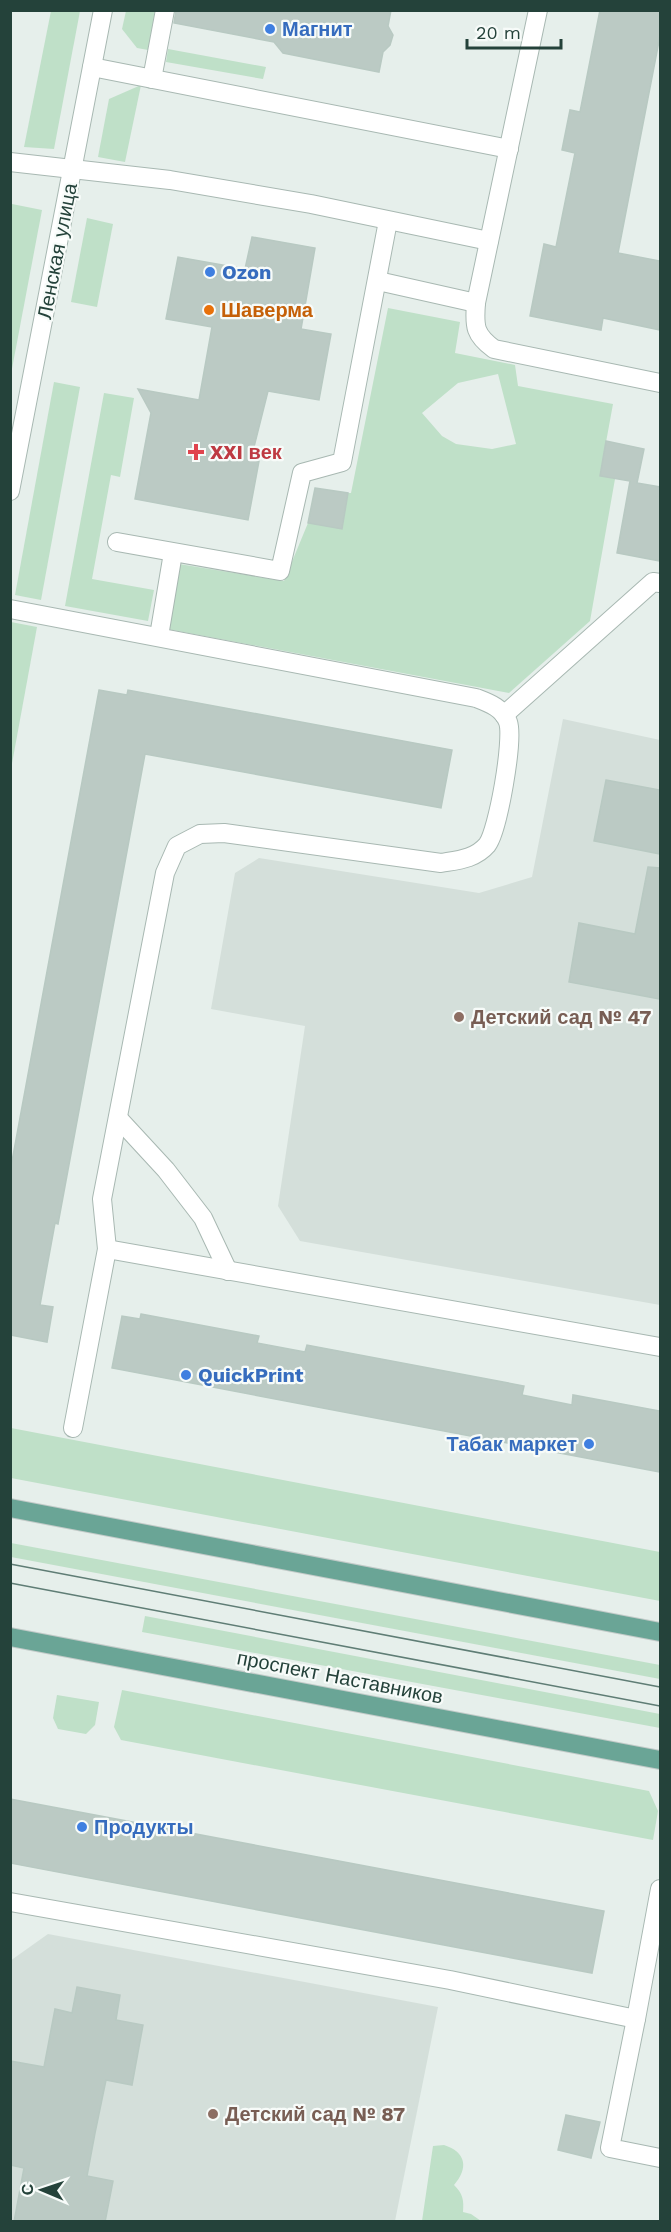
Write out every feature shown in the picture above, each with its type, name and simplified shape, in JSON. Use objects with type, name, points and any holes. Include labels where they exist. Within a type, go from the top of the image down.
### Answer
[{"type":"main road","points":[[10,1508],[660,1632]]},
{"type":"main road","name":"проспект Наставников","points":[[10,1637],[660,1760]]},
{"type":"street","name":"Ленская улица","points":[[10,491],[103,10]]},
{"type":"street","points":[[152,79],[165,10]]},
{"type":"street","points":[[538,10],[476,303],[475,324],[481,339],[494,350],[660,383]]},
{"type":"street","points":[[92,67],[509,149]]},
{"type":"street","points":[[10,162],[170,180],[310,204],[489,241]]},
{"type":"street","points":[[117,542],[280,571],[302,473],[342,462],[388,221]]},
{"type":"street","points":[[378,281],[476,303]]},
{"type":"street","points":[[159,636],[173,553]]},
{"type":"street","points":[[504,715],[653,582],[660,583]]},
{"type":"street","points":[[10,609],[476,698],[495,705],[504,715],[508,722],[510,738],[498,814],[488,844],[470,858],[441,863],[224,833],[200,834],[177,846],[165,873],[102,1199],[107,1249],[73,1428]]},
{"type":"street","points":[[118,1118],[166,1170],[203,1218],[228,1271]]},
{"type":"street","points":[[107,1249],[660,1347]]},
{"type":"street","points":[[660,1889],[657,1921],[610,2148],[660,2157]]},
{"type":"street","points":[[10,1902],[450,1980],[636,2019]]},
{"type":"shaded area","name":"Детский сад № 47","points":[[563,719],[660,740],[660,1305],[300,1241],[278,1206],[305,1026],[211,1009],[235,873],[259,858],[479,893],[532,877]]},
{"type":"shaded area","name":"Детский сад № 87","points":[[48,1934],[438,2007],[395,2221],[11,2221],[10,1961]]},
{"type":"green space","points":[[51,11],[80,11],[54,149],[24,147]]},
{"type":"green space","points":[[126,11],[155,11],[148,50],[137,48],[122,29]]},
{"type":"green space","points":[[168,49],[266,67],[263,79],[166,62]]},
{"type":"green space","points":[[141,85],[125,162],[98,157],[109,99]]},
{"type":"green space","points":[[12,204],[42,210],[11,374],[10,214]]},
{"type":"green space","points":[[87,218],[113,224],[97,307],[71,302]]},
{"type":"green space","points":[[388,308],[460,322],[455,353],[515,365],[518,386],[613,404],[600,475],[615,479],[590,621],[509,693],[167,629],[179,564],[284,581],[308,523],[351,493]],"holes":[[[498,374],[516,444],[492,449],[456,444],[442,436],[422,413],[458,383]]]},
{"type":"green space","points":[[54,382],[80,387],[41,600],[15,595]]},
{"type":"green space","points":[[104,393],[134,398],[120,477],[111,475],[92,579],[154,590],[148,621],[65,606]]},
{"type":"green space","points":[[10,622],[37,627],[11,769]]},
{"type":"green space","points":[[11,1428],[660,1552],[660,1601],[11,1478]]},
{"type":"green space","points":[[11,1543],[660,1665],[660,1679],[11,1557]]},
{"type":"green space","points":[[145,1616],[660,1714],[660,1728],[142,1632]]},
{"type":"green space","points":[[122,1690],[649,1791],[658,1811],[653,1840],[121,1740],[114,1727]]},
{"type":"green space","points":[[57,1695],[99,1702],[95,1725],[86,1734],[58,1729],[53,1718]]},
{"type":"green space","points":[[444,2145],[457,2152],[463,2161],[462,2173],[454,2185],[462,2197],[463,2212],[481,2221],[422,2221],[433,2146]]},
{"type":"building","points":[[176,10],[391,10],[388,26],[393,35],[390,45],[383,52],[379,72],[283,53],[274,42],[174,23]]},
{"type":"building","points":[[600,10],[660,10],[660,36],[618,253],[660,261],[660,330],[603,318],[601,330],[530,316],[544,244],[556,247],[575,153],[562,150],[570,110],[580,112]]},
{"type":"building","points":[[252,237],[315,248],[301,329],[331,334],[319,400],[268,391],[251,459],[259,461],[248,520],[135,499],[151,413],[138,389],[199,400],[212,327],[166,319],[178,257],[245,269]]},
{"type":"building","points":[[606,441],[644,449],[637,483],[660,487],[660,561],[617,553],[630,481],[600,476]]},
{"type":"building","points":[[315,488],[348,493],[342,529],[308,523]]},
{"type":"building","points":[[99,690],[127,695],[128,690],[452,750],[441,808],[145,754],[58,1224],[55,1223],[40,1305],[53,1307],[47,1342],[10,1335],[10,1172]]},
{"type":"building","points":[[606,780],[660,790],[660,854],[594,841]]},
{"type":"building","points":[[648,867],[660,868],[660,999],[569,982],[579,923],[635,934]]},
{"type":"building","points":[[141,1314],[259,1336],[257,1343],[305,1352],[307,1345],[524,1386],[522,1395],[572,1405],[573,1395],[660,1411],[660,1472],[112,1368],[122,1316],[140,1319]]},
{"type":"building","points":[[10,1799],[604,1911],[592,1973],[10,1863]]},
{"type":"building","points":[[77,1987],[120,1995],[116,2020],[143,2025],[132,2085],[106,2080],[95,2133],[87,2176],[113,2181],[105,2222],[14,2222],[24,2168],[10,2165],[10,2061],[44,2067],[55,2009],[72,2013]]},
{"type":"building","points":[[566,2115],[600,2122],[591,2158],[558,2150]]},
{"type":"tram line","points":[[10,1564],[660,1687]]},
{"type":"tram line","points":[[10,1583],[660,1706]]},
{"type":"place","name":"Магнит","points":[[270,29]]},
{"type":"place","name":"Ozon","points":[[210,272]]},
{"type":"place","name":"Шаверма","points":[[209,310]]},
{"type":"place","name":"XXI век","points":[[196,452]]},
{"type":"place","name":"Детский сад № 47","points":[[459,1017]]},
{"type":"place","name":"QuickPrint","points":[[186,1375]]},
{"type":"place","name":"Табак маркет","points":[[589,1444]]},
{"type":"place","name":"Продукты","points":[[82,1827]]},
{"type":"place","name":"Детский сад № 87","points":[[213,2114]]}]
